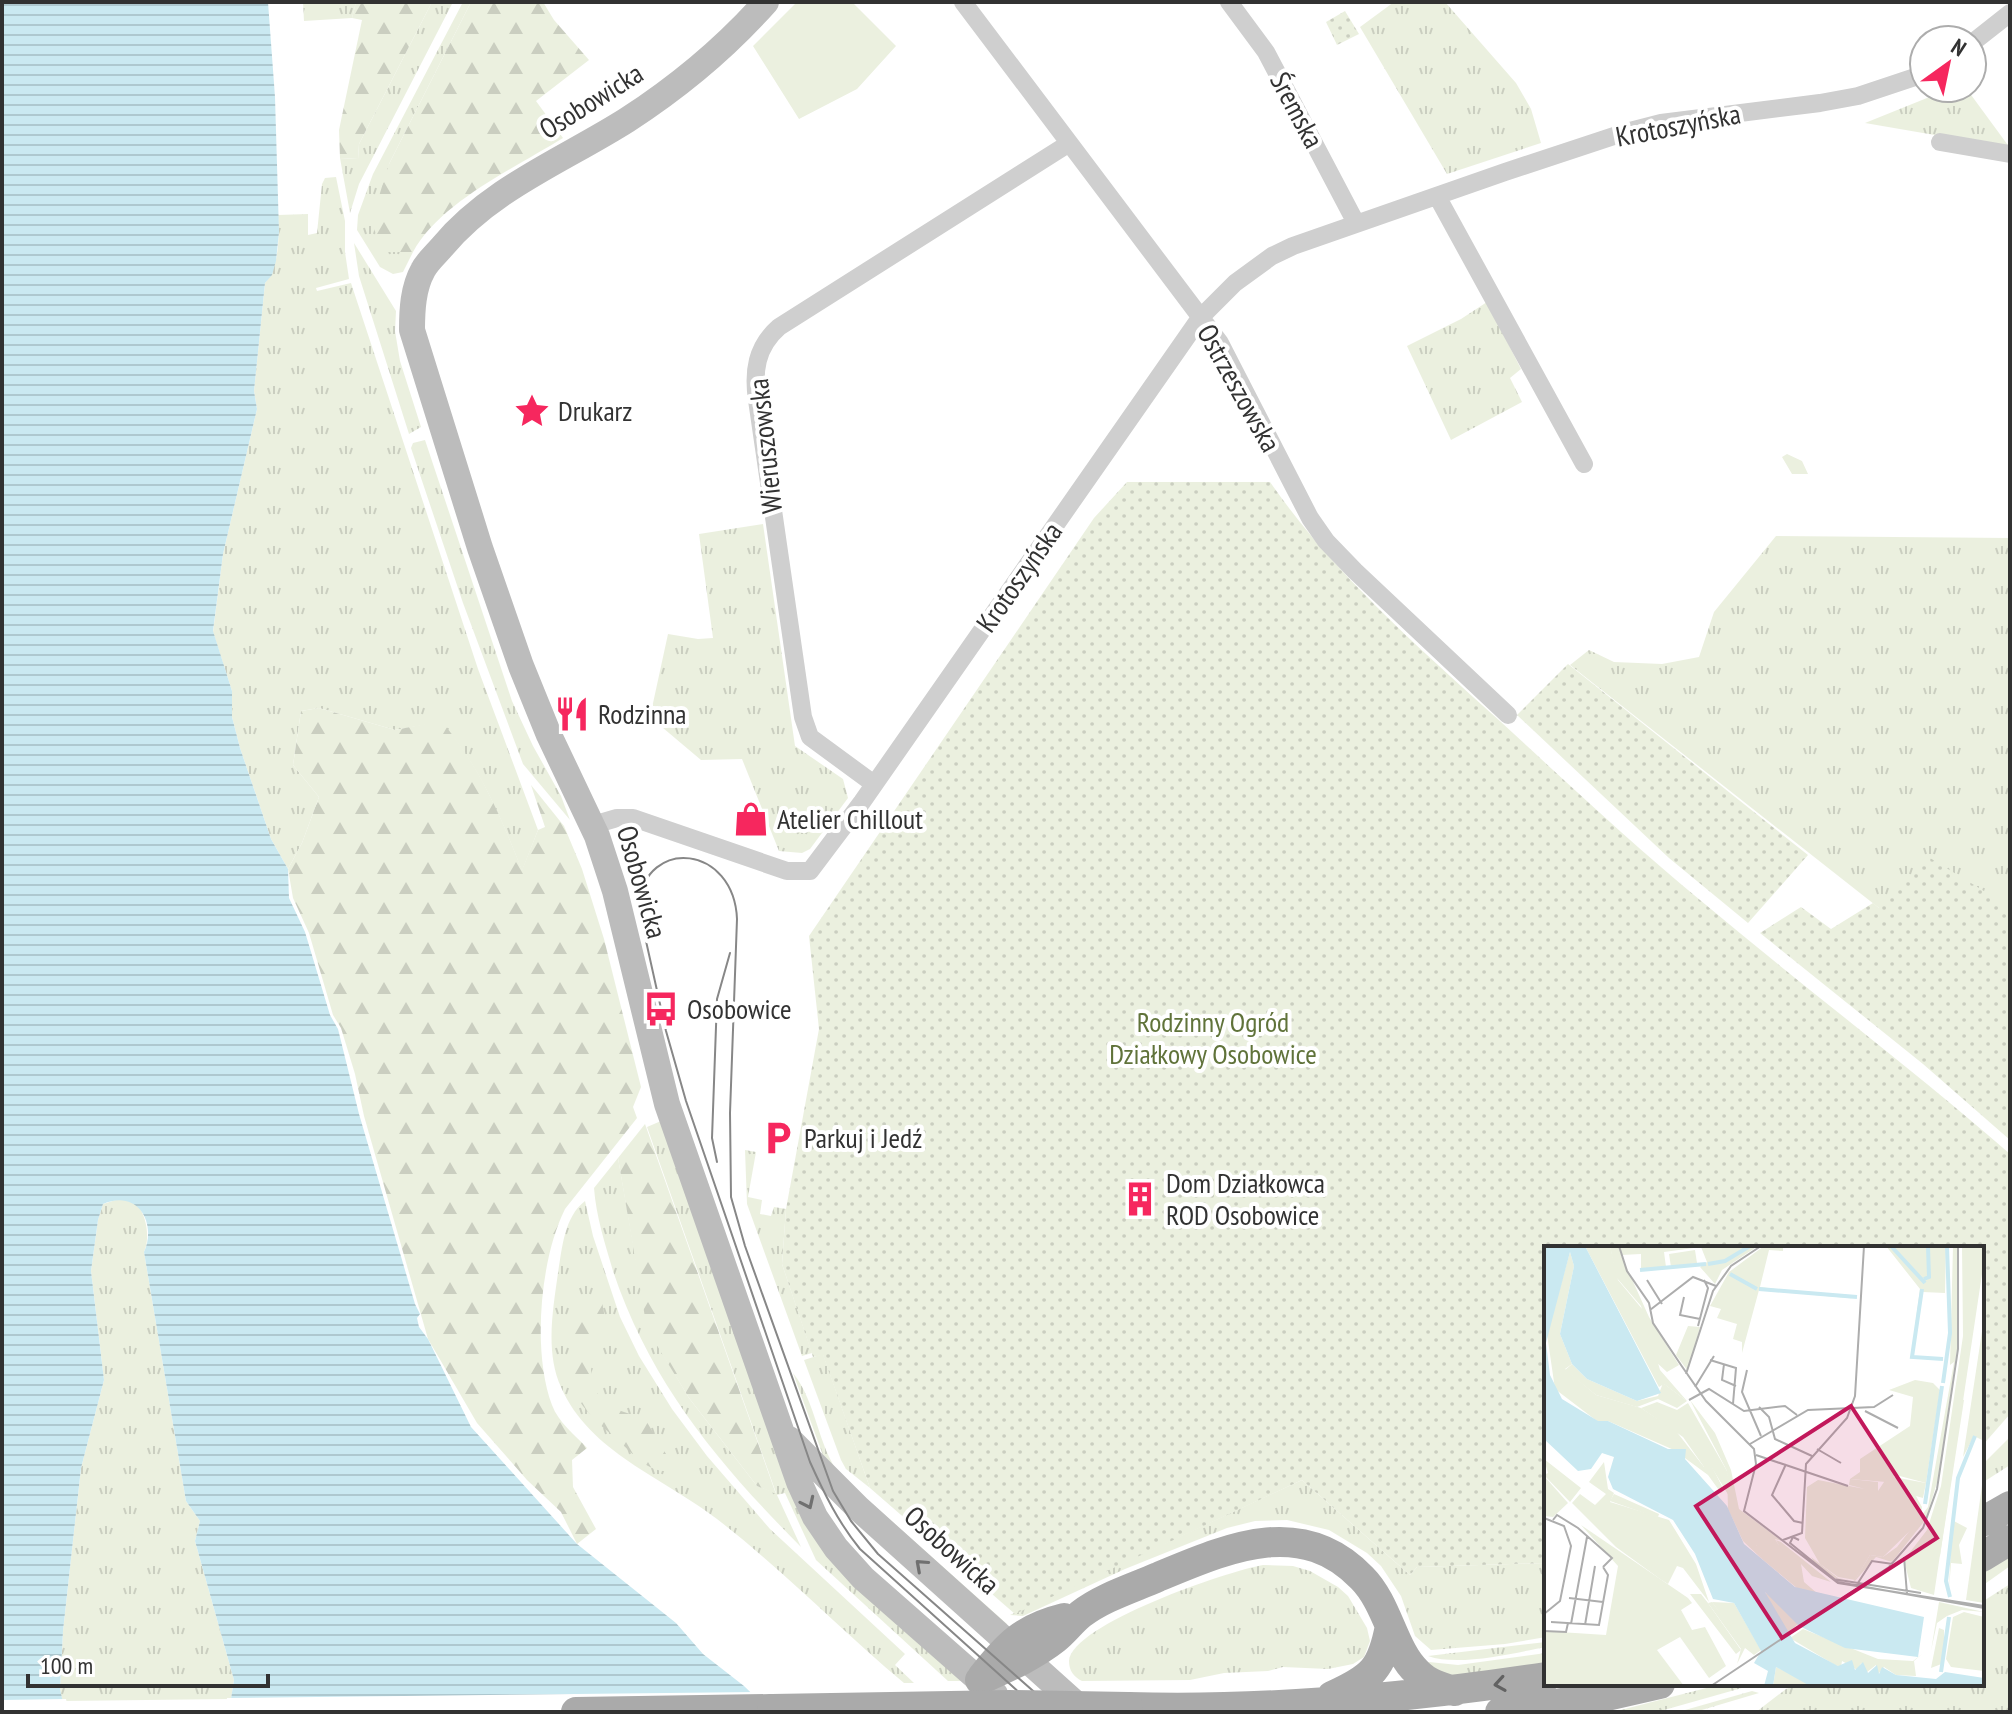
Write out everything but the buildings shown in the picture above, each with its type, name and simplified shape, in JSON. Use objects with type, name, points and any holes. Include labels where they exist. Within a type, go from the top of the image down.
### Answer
[{"type":"main road","points":[[1984,1521],[2010,1506]]},
{"type":"main road","points":[[1984,1556],[2010,1540]]},
{"type":"main road","points":[[980,1680],[1016,1652],[1054,1640],[1082,1614],[1119,1593],[1240,1546],[1281,1541],[1320,1549],[1353,1569],[1371,1588],[1416,1672],[1435,1684],[1455,1691]]},
{"type":"main road","points":[[1320,1701],[1359,1684],[1373,1673],[1384,1656],[1390,1626]]},
{"type":"main road","points":[[576,1712],[1010,1705],[1249,1706],[1397,1698],[1544,1677]]},
{"type":"main road","points":[[1500,1712],[1592,1704],[1653,1686]]},
{"type":"street","name":"Osobowicka","points":[[766,2],[717,52],[658,98],[484,205],[465,221],[423,269],[414,302],[412,330],[462,493],[521,666],[549,735],[593,825],[615,891],[667,1104],[799,1482],[815,1517],[836,1548],[863,1578],[1016,1712]]},
{"type":"street","name":"Ostrzeszowska","points":[[963,2],[1220,343],[1310,518],[1326,541],[1434,648],[1508,715]]},
{"type":"street","name":"Śremska","points":[[1229,2],[1266,52],[1356,223]]},
{"type":"street","points":[[1988,30],[2010,13]]},
{"type":"street","name":"Krotoszyńska","points":[[593,825],[617,818],[633,818],[787,871],[810,871],[1200,318],[1235,283],[1272,256],[1356,223],[1635,129],[1710,115],[1821,113],[1858,96],[1908,79]]},
{"type":"street","points":[[1940,142],[2010,154]]},
{"type":"street","name":"Wieruszowska","points":[[874,784],[810,737],[803,717],[755,384],[759,352],[769,335],[779,327],[891,259],[1068,144]]},
{"type":"street","points":[[1437,196],[1584,464]]},
{"type":"street","name":"Osobowicka","points":[[781,1430],[858,1508],[1085,1712]]},
{"type":"green space","points":[[303,2],[356,2],[352,18],[304,21]]},
{"type":"green space","points":[[356,2],[432,2],[359,144],[358,159],[340,158],[339,130],[362,20],[352,18]]},
{"type":"green space","points":[[432,2],[453,2],[359,184],[350,213],[340,158],[358,159],[359,144]]},
{"type":"green space","points":[[463,2],[471,2],[389,164],[384,252],[413,252],[403,272],[393,274],[380,267],[357,230],[358,215],[373,174]]},
{"type":"green space","points":[[471,2],[543,2],[554,20],[589,60],[536,101],[563,138],[460,202],[425,234],[413,252],[384,252],[371,222],[389,164]]},
{"type":"green space","points":[[797,2],[852,2],[896,46],[857,89],[799,119],[753,46]]},
{"type":"green space","points":[[1394,2],[1445,2],[1516,83],[1531,109],[1541,143],[1447,174],[1360,27]]},
{"type":"green space","points":[[1345,11],[1359,34],[1337,45],[1326,22]]},
{"type":"green space","points":[[1912,104],[1978,104],[2010,148],[1865,123]]},
{"type":"green space","points":[[336,177],[345,221],[349,279],[316,288],[317,291],[351,283],[478,669],[538,830],[522,871],[478,774],[441,722],[395,730],[319,708],[301,711],[293,765],[319,797],[302,843],[288,869],[271,839],[240,748],[232,717],[232,691],[213,632],[223,554],[257,409],[254,391],[265,283],[276,259],[278,215],[308,214],[308,235],[317,233],[322,184],[325,178]]},
{"type":"green space","points":[[354,243],[396,311],[395,331],[400,361],[421,427],[409,434],[359,276]]},
{"type":"green space","points":[[1487,302],[1521,369],[1510,378],[1522,402],[1451,440],[1407,346]]},
{"type":"green space","points":[[425,440],[512,701],[561,796],[570,820],[523,764],[463,603],[411,448],[413,443]]},
{"type":"green space","points":[[1787,454],[1802,461],[1808,474],[1792,474],[1782,457]]},
{"type":"green space","name":"Rodzinny Ogród Działkowy Osobowice","points":[[1127,482],[1270,482],[1321,547],[1378,608],[1599,812],[1738,932],[2010,1154],[2010,1414],[1984,1444],[1984,1246],[1544,1246],[1544,1563],[1417,1567],[1410,1575],[1302,1480],[1015,1614],[870,1488],[823,1355],[813,1357],[782,1264],[786,1209],[819,1029],[809,936],[1094,518]]},
{"type":"green space","points":[[763,524],[795,746],[843,779],[848,798],[810,849],[802,853],[779,851],[742,759],[701,760],[650,717],[668,634],[713,638],[699,534]]},
{"type":"green space","points":[[1776,536],[2010,538],[2010,907],[1879,908],[1570,665],[1589,650],[1614,662],[1662,664],[1699,657],[1714,612]]},
{"type":"green space","points":[[1568,664],[1808,855],[1748,923],[1669,858],[1517,715]]},
{"type":"green space","points":[[319,708],[395,730],[441,721],[478,773],[522,870],[538,830],[545,827],[531,785],[564,826],[582,869],[604,939],[641,1087],[633,1107],[637,1118],[565,1209],[550,1253],[542,1306],[542,1359],[552,1405],[563,1423],[587,1448],[572,1460],[573,1487],[596,1529],[577,1544],[561,1512],[527,1480],[477,1423],[428,1339],[341,1028],[333,1015],[309,933],[293,898],[288,869],[302,843],[319,797],[293,765],[301,711]]},
{"type":"green space","points":[[1930,858],[2010,907],[2010,1140],[1923,1064],[1760,933],[1801,907],[1831,929],[1873,903],[1879,908]]},
{"type":"green space","points":[[661,1121],[794,1491],[967,1681],[948,1681],[816,1560],[785,1493],[777,1495],[801,1547],[771,1516],[690,1420],[647,1350],[613,1271],[595,1198],[594,1188],[618,1158],[648,1329],[689,1398],[757,1486],[776,1493],[647,1127]]},
{"type":"green space","points":[[645,1124],[776,1494],[757,1486],[689,1398],[647,1329],[618,1158]]},
{"type":"green space","points":[[745,1150],[756,1152],[748,1197],[762,1200],[760,1214],[771,1216],[774,1207],[786,1209],[782,1264],[812,1353],[802,1356],[747,1204]]},
{"type":"green space","points":[[119,1199],[136,1204],[145,1222],[147,1241],[144,1252],[186,1501],[200,1521],[195,1541],[234,1680],[231,1699],[62,1701],[63,1631],[81,1468],[104,1380],[91,1271],[103,1204]]},
{"type":"green space","points":[[585,1201],[593,1236],[620,1317],[639,1356],[672,1409],[707,1456],[770,1529],[905,1654],[895,1665],[914,1683],[904,1683],[717,1519],[609,1447],[574,1410],[556,1374],[552,1330],[565,1234],[572,1216]]},
{"type":"green space","points":[[600,1291],[605,1318],[595,1345],[591,1370],[594,1391],[621,1411],[645,1419],[666,1454],[670,1471],[656,1470],[639,1459],[592,1417],[575,1394],[569,1367],[575,1326],[584,1299]]},
{"type":"green space","points":[[823,1354],[870,1488],[846,1469],[841,1460],[804,1360]]},
{"type":"green space","points":[[793,1373],[807,1397],[826,1451],[840,1475],[1007,1624],[1005,1626],[828,1469]]},
{"type":"green space","points":[[2010,1437],[2010,1465],[1984,1482],[1984,1463]]},
{"type":"green space","points":[[1302,1480],[1410,1575],[1417,1567],[1544,1563],[1544,1637],[1505,1644],[1431,1650],[1415,1636],[1401,1596],[1381,1566],[1367,1553],[1329,1530],[1287,1520],[1255,1521],[1227,1528],[1125,1569],[1023,1616],[1010,1615]]},
{"type":"green space","points":[[2010,1555],[2010,1566],[1984,1585],[1984,1573]]},
{"type":"green space","points":[[1263,1565],[1293,1566],[1310,1571],[1348,1596],[1367,1628],[1370,1641],[1364,1657],[1353,1664],[1328,1669],[1283,1667],[1190,1680],[1082,1681],[1071,1671],[1069,1661],[1077,1646],[1122,1616],[1187,1588]]},
{"type":"green space","points":[[2010,1584],[2010,1712],[1756,1712],[1794,1686],[1984,1686],[1984,1601]]},
{"type":"green space","points":[[1544,1642],[1544,1647],[1486,1658],[1455,1660],[1428,1656]]},
{"type":"green space","points":[[1544,1653],[1544,1663],[1454,1676],[1422,1667],[1429,1662],[1458,1665]]},
{"type":"green space","points":[[1714,1686],[1749,1686],[1657,1712],[1613,1712]]},
{"type":"green space","points":[[1752,1691],[1759,1693],[1695,1712],[1678,1712]]},
{"type":"water","points":[[2,2],[268,2],[275,97],[279,232],[276,261],[272,275],[265,283],[254,391],[257,409],[223,554],[213,631],[232,691],[232,717],[240,748],[271,839],[288,869],[289,898],[305,932],[330,1015],[338,1029],[359,1114],[420,1314],[417,1318],[419,1327],[428,1339],[471,1427],[577,1544],[676,1623],[703,1654],[771,1712],[230,1705],[234,1680],[195,1541],[200,1521],[186,1501],[144,1252],[148,1230],[146,1220],[135,1205],[115,1201],[103,1204],[91,1271],[104,1380],[81,1468],[63,1631],[60,1689],[65,1712],[2,1712]]},
{"type":"pier","points":[[757,1692],[775,1712],[229,1712],[226,1705],[227,1698]]},
{"type":"pier","points":[[66,1699],[69,1712],[2,1712],[2,1700]]},
{"type":"tram line","points":[[1041,1712],[860,1549],[832,1507],[810,1462],[686,1101],[666,1031],[638,905],[645,883],[657,867],[672,859],[690,858],[707,864],[722,876],[732,895],[737,919],[730,1113],[731,1197],[745,1246],[833,1491],[851,1521],[878,1554],[1057,1712]]},
{"type":"tram line","points":[[717,1162],[712,1138],[717,999],[730,953]]},
{"type":"place","name":"Drukarz","points":[[532,411]]},
{"type":"place","name":"Rodzinna","points":[[572,714]]},
{"type":"place","name":"Atelier Chillout","points":[[751,819]]},
{"type":"place","name":"Osobowice","points":[[661,1009]]},
{"type":"place","name":"Parkuj i Jedź","points":[[778,1138]]},
{"type":"place","name":"Dom Działkowca ROD Osobowice","points":[[1140,1199]]}]
